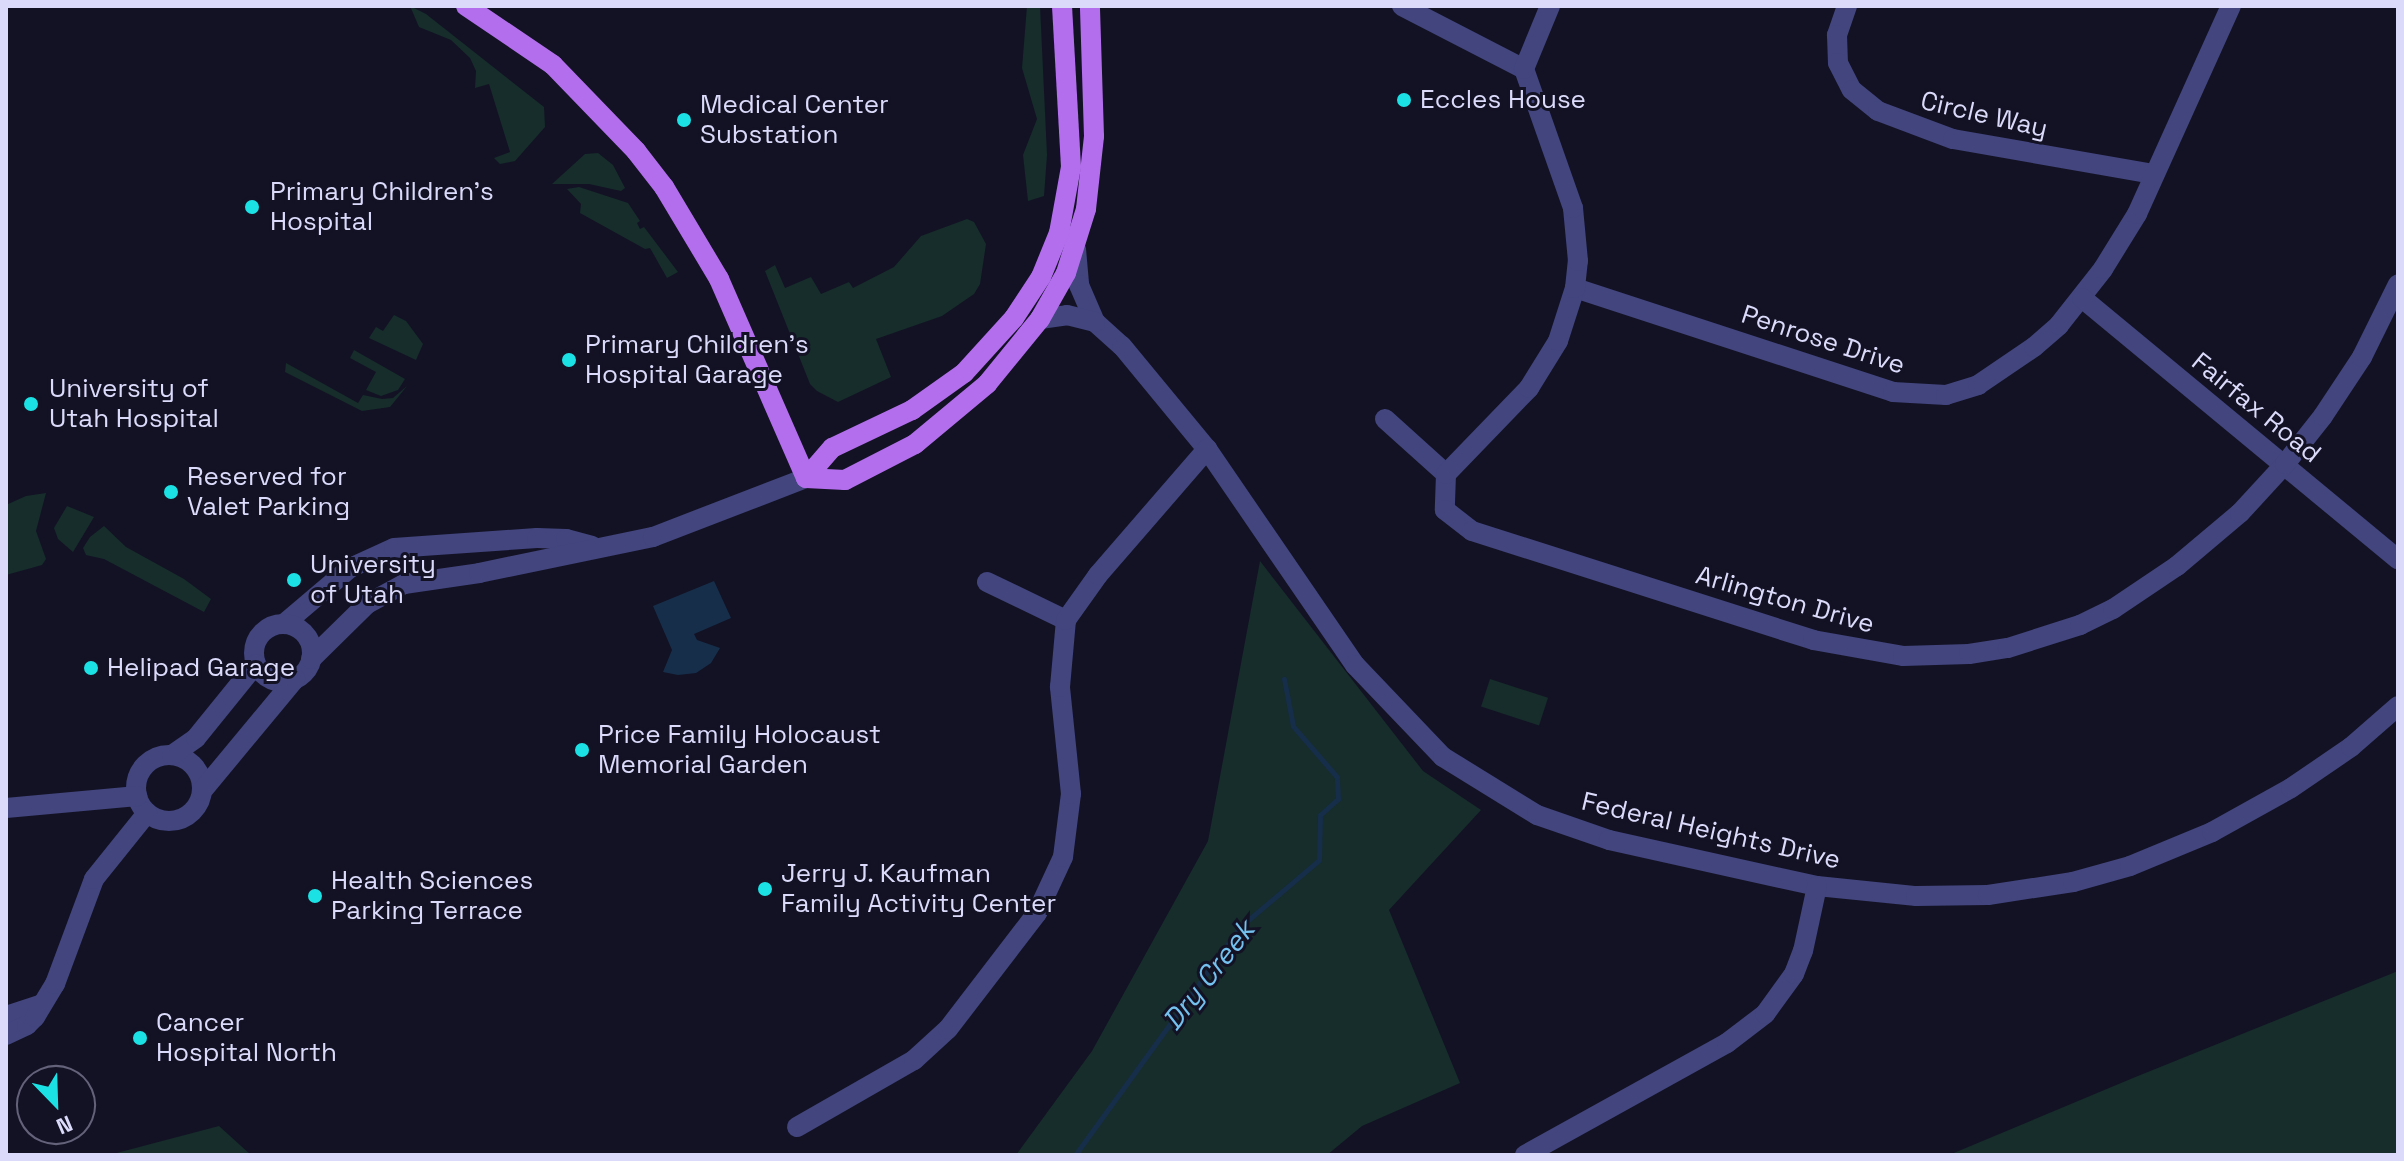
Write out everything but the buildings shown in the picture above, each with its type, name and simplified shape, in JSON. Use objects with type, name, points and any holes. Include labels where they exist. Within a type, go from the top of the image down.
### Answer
[{"type":"main road","points":[[466,6],[553,65],[636,151],[664,187],[719,279],[806,478]]},
{"type":"main road","points":[[806,478],[832,448],[912,410],[964,373],[1006,328],[1041,277],[1059,233],[1071,167],[1062,6]]},
{"type":"main road","points":[[806,478],[845,480],[915,444],[987,384],[1040,319],[1076,249],[1086,209],[1094,136],[1090,6]]},
{"type":"street","points":[[1402,6],[1524,69]]},
{"type":"street","points":[[1385,419],[1446,474],[1529,388],[1558,341],[1575,288],[1578,261],[1573,208],[1524,69],[1550,6]]},
{"type":"street","name":"Circle Way","points":[[1847,6],[1837,35],[1838,63],[1852,90],[1878,111],[1953,139],[2154,174]]},
{"type":"street","name":"Penrose Drive","points":[[1575,288],[1893,392],[1927,396],[1962,391],[1992,377],[2034,347],[2082,298],[2125,235],[2231,6]]},
{"type":"street","name":"Federal Heights Drive","points":[[1076,249],[1079,285],[1095,322],[1122,346],[1207,449],[1355,665],[1443,757],[1537,815],[1609,840],[1817,886],[1916,896],[1988,895],[2073,882],[2130,866],[2212,832],[2291,788],[2351,747],[2398,706]]},
{"type":"street","name":"Arlington Drive","points":[[1446,474],[1445,510],[1472,531],[1813,640],[1875,653],[1931,657],[2008,648],[2080,625],[2113,609],[2205,545],[2285,464],[2349,378],[2398,284]]},
{"type":"street","name":"Fairfax Road","points":[[2082,298],[2398,559]]},
{"type":"street","points":[[1040,319],[1067,315],[1095,322]]},
{"type":"street","points":[[797,1127],[914,1060],[948,1029],[1037,913],[1063,857],[1071,794],[1060,687],[1066,620],[1098,575],[1207,449]]},
{"type":"street","points":[[311,653],[389,590],[678,530],[806,478]]},
{"type":"street","points":[[288,625],[350,568],[394,548],[537,538],[566,539],[596,547]]},
{"type":"street","points":[[987,582],[1066,620]]},
{"type":"street","points":[[172,755],[272,674],[308,667],[311,653],[302,631],[288,625],[274,625],[259,636],[255,645],[272,674]]},
{"type":"street","points":[[6,808],[142,804],[169,821],[185,817],[197,806],[202,791],[272,674]]},
{"type":"street","points":[[6,1035],[32,1022],[55,984],[94,879],[142,804],[138,777],[143,768],[161,755],[172,755],[193,764],[201,777],[202,791]]},
{"type":"street","points":[[1525,1155],[1727,1043],[1765,1014],[1794,974],[1803,951],[1817,886]]},
{"type":"street","points":[[6,1016],[40,1005]]},
{"type":"green space","points":[[410,6],[426,14],[544,107],[545,127],[515,161],[500,164],[494,158],[510,152],[489,84],[475,88],[476,71],[470,58],[451,40],[419,27]]},
{"type":"green space","points":[[1027,6],[1040,6],[1047,155],[1044,196],[1028,201],[1023,155],[1037,119],[1022,68]]},
{"type":"green space","points":[[598,153],[613,165],[625,188],[621,191],[589,184],[552,184],[585,154]]},
{"type":"green space","points":[[579,187],[628,203],[640,221],[637,223],[640,229],[644,227],[678,272],[667,278],[650,248],[645,249],[580,213],[581,204],[567,189]]},
{"type":"green space","points":[[967,219],[974,222],[986,244],[980,284],[974,294],[942,316],[876,339],[891,377],[838,402],[817,391],[810,384],[765,271],[775,265],[785,288],[811,277],[821,294],[849,282],[853,288],[894,267],[921,236]]},
{"type":"green space","points":[[394,315],[406,321],[423,344],[416,360],[369,338],[376,327],[383,331]]},
{"type":"green space","points":[[354,350],[405,379],[398,390],[381,396],[366,390],[376,372],[350,358]]},
{"type":"green space","points":[[286,363],[358,403],[363,395],[393,398],[407,386],[390,407],[362,411],[285,372]]},
{"type":"green space","points":[[46,493],[36,531],[46,559],[42,565],[6,575],[6,505],[26,496]]},
{"type":"green space","points":[[67,506],[94,517],[73,552],[58,539],[54,528]]},
{"type":"green space","points":[[104,526],[126,547],[184,579],[211,599],[204,612],[104,559],[86,555],[83,548],[90,537]]},
{"type":"green space","points":[[1260,561],[1423,771],[1481,810],[1389,910],[1460,1083],[1362,1126],[1327,1155],[1016,1155],[1092,1051],[1208,841]]},
{"type":"green space","points":[[1490,679],[1548,698],[1539,725],[1481,707]]},
{"type":"green space","points":[[2398,971],[2398,1155],[1949,1155],[2133,1078]]},
{"type":"green space","points":[[219,1126],[251,1155],[109,1155]]},
{"type":"water","points":[[714,581],[731,618],[694,634],[697,640],[720,648],[711,663],[696,673],[678,675],[663,672],[672,650],[653,606]]},
{"type":"waterway","name":"Dry Creek","points":[[1075,1155],[1241,926],[1319,860],[1320,815],[1338,799],[1337,777],[1293,726],[1284,679]]},
{"type":"place","name":"Eccles House","points":[[1404,100]]},
{"type":"place","name":"Medical Center Substation","points":[[684,120]]},
{"type":"place","name":"Primary Children's Hospital","points":[[252,207]]},
{"type":"place","name":"Primary Children's Hospital Garage","points":[[569,360]]},
{"type":"place","name":"University of Utah Hospital","points":[[31,404]]},
{"type":"place","name":"Reserved for Valet Parking","points":[[171,492]]},
{"type":"place","name":"University of Utah","points":[[294,580]]},
{"type":"place","name":"Helipad Garage","points":[[91,668]]},
{"type":"place","name":"Price Family Holocaust Memorial Garden","points":[[582,750]]},
{"type":"place","name":"Jerry J. Kaufman Family Activity Center","points":[[765,889]]},
{"type":"place","name":"Health Sciences Parking Terrace","points":[[315,896]]},
{"type":"place","name":"Cancer Hospital North","points":[[140,1038]]}]
